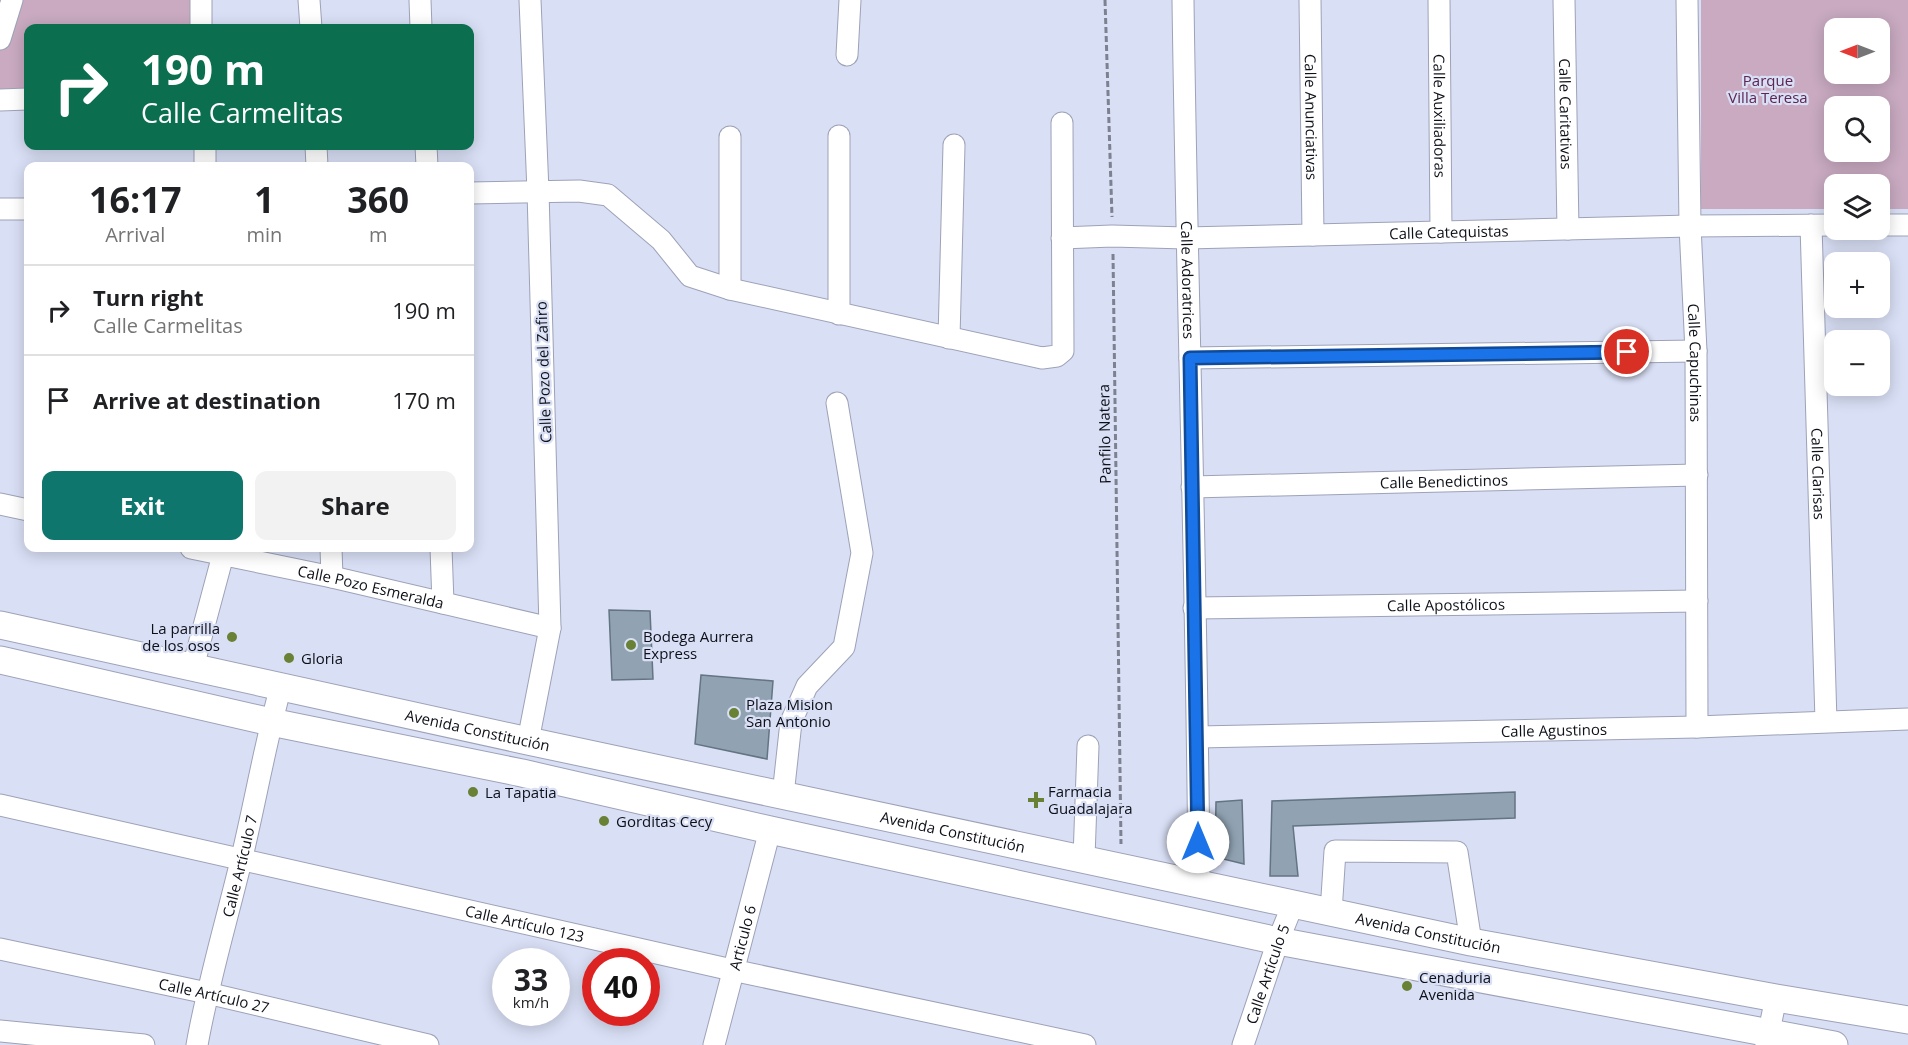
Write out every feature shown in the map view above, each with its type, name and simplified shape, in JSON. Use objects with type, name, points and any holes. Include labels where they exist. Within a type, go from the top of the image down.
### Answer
[{"type":"main road","name":"Avenida Constitución","points":[[0,625],[528,741],[1471,942],[1776,998],[1901,1014]]},
{"type":"main road","points":[[0,660],[271,722],[522,774],[1278,941],[1767,1039],[1834,1045]]},
{"type":"street","points":[[0,39],[12,0]]},
{"type":"street","points":[[201,0],[201,24]]},
{"type":"street","points":[[309,0],[311,24]]},
{"type":"street","points":[[420,0],[421,24]]},
{"type":"street","name":"Calle Pozo del Zafiro","points":[[528,741],[550,628],[538,191],[530,0]]},
{"type":"street","points":[[847,56],[850,0]]},
{"type":"street","name":"Calle Adoratrices","points":[[1183,0],[1186,238],[1198,737],[1198,884]]},
{"type":"street","name":"Calle Anunciativas","points":[[1310,0],[1313,235]]},
{"type":"street","name":"Calle Auxiliadoras","points":[[1439,0],[1442,232]]},
{"type":"street","name":"Calle Caritativas","points":[[1564,0],[1568,229]]},
{"type":"street","name":"Calle Capuchinas","points":[[1687,0],[1690,226],[1696,351],[1697,727]]},
{"type":"street","points":[[0,100],[24,99]]},
{"type":"street","points":[[474,193],[579,191],[608,195],[661,240],[690,276],[730,289],[839,315],[1042,358],[1057,356],[1063,351],[1062,123]]},
{"type":"street","points":[[839,136],[839,315]]},
{"type":"street","points":[[730,137],[730,289]]},
{"type":"street","points":[[949,338],[954,146]]},
{"type":"street","points":[[0,209],[24,209]]},
{"type":"street","name":"Calle Clarisas","points":[[1812,225],[1826,722]]},
{"type":"street","name":"Calle Catequistas","points":[[1062,238],[1112,236],[1186,238],[1824,225]]},
{"type":"street","points":[[1890,225],[1908,225]]},
{"type":"street","points":[[1190,358],[1696,351]]},
{"type":"street","points":[[783,795],[791,722],[807,686],[844,646],[862,553],[837,403]]},
{"type":"street","name":"Calle Benedictinos","points":[[1192,487],[1697,475]]},
{"type":"street","points":[[0,504],[24,509]]},
{"type":"street","points":[[193,667],[222,552]]},
{"type":"street","name":"Calle Pozo Esmeralda","points":[[226,552],[550,628]]},
{"type":"street","points":[[331,552],[332,577]]},
{"type":"street","points":[[441,552],[444,603]]},
{"type":"street","name":"Calle Apostólicos","points":[[1194,608],[1697,601]]},
{"type":"street","name":"Calle Artículo 7","points":[[197,1045],[207,993],[242,860],[271,722],[281,686]]},
{"type":"street","name":"Calle Agustinos","points":[[1198,737],[1697,727],[1908,719]]},
{"type":"street","points":[[1084,858],[1089,746]]},
{"type":"street","name":"Calle Artículo 123","points":[[0,805],[732,970],[1085,1045]]},
{"type":"street","name":"Articulo 6","points":[[714,1045],[770,830]]},
{"type":"street","points":[[1331,912],[1335,851],[1457,852],[1471,942]]},
{"type":"street","name":"Calle Artículo 5","points":[[1243,1045],[1293,904]]},
{"type":"street","name":"Calle Artículo 27","points":[[0,949],[207,993],[428,1045]]},
{"type":"street","points":[[1767,1039],[1776,998]]},
{"type":"street","points":[[0,1031],[144,1045]]},
{"type":"path","name":"Panfilo Natera","points":[[1105,0],[1112,236],[1121,867]]},
{"type":"green space","points":[[14,0],[199,0],[200,24],[24,24],[24,98],[0,99],[0,44]]},
{"type":"green space","name":"Parque Villa Teresa","points":[[1701,0],[1908,0],[1908,209],[1890,209],[1890,174],[1824,174],[1824,209],[1701,209]]},
{"type":"building","name":"Bodega Aurrera Express","points":[[609,610],[650,611],[653,679],[612,680]]},
{"type":"building","name":"Plaza Mision San Antonio","points":[[701,675],[773,681],[767,759],[695,744]]},
{"type":"building","points":[[1515,792],[1515,818],[1293,826],[1298,876],[1270,876],[1272,801]]},
{"type":"building","points":[[1242,800],[1244,864],[1215,857],[1216,802]]},
{"type":"place","name":"La parrilla de los osos","points":[[232,637]]},
{"type":"place","name":"Bodega Aurrera Express","points":[[631,645]]},
{"type":"place","name":"Gloria","points":[[289,658]]},
{"type":"place","name":"Plaza Mision San Antonio","points":[[734,713]]},
{"type":"place","name":"La Tapatia","points":[[473,792]]},
{"type":"place","name":"Farmacia Guadalajara","points":[[1036,800]]},
{"type":"place","name":"Gorditas Cecy","points":[[604,821]]},
{"type":"place","name":"Cenaduria Avenida","points":[[1407,986]]},
{"type":"route","points":[[1198,842],[1190,358],[1627,352]]}]
